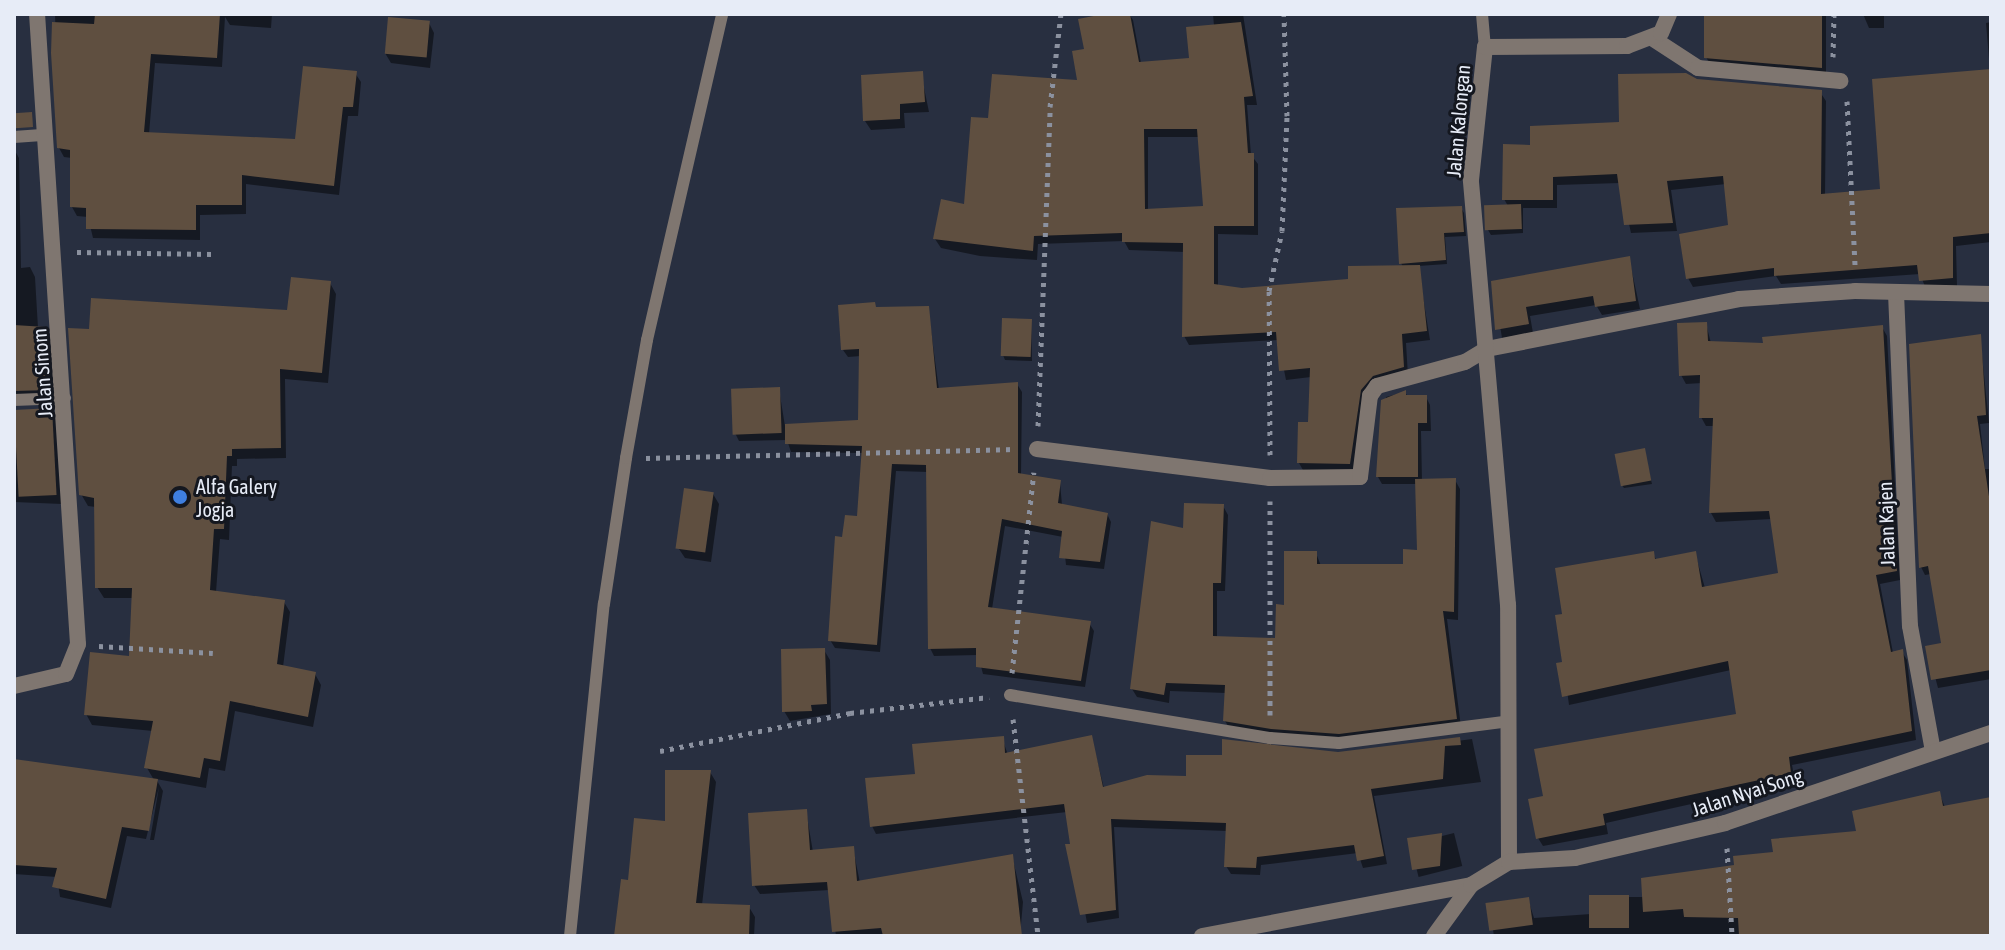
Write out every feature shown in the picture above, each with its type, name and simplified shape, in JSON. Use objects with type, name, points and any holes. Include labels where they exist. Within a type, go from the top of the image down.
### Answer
[{"type":"street","name":"Jalan Sinom","points":[[37,14],[42,135],[65,398],[78,644]]},
{"type":"street","points":[[1669,14],[1661,33],[1652,38],[1698,68],[1840,81]]},
{"type":"street","name":"Jalan Kalongan","points":[[1509,862],[1508,605],[1471,180],[1485,47],[1627,46],[1652,38]]},
{"type":"street","points":[[1037,449],[1270,478],[1360,477],[1370,396],[1377,386],[1465,362],[1487,349],[1739,299],[1855,291],[1991,294]]},
{"type":"street","name":"Jalan Kajen","points":[[1896,293],[1910,626],[1933,751]]},
{"type":"street","points":[[14,686],[66,674],[78,644]]},
{"type":"street","name":"Jalan Nyai Song","points":[[1509,862],[1575,858],[1725,823],[1991,733]]},
{"type":"street","points":[[1202,936],[1471,885],[1509,862]]},
{"type":"street","points":[[1439,932],[1471,885]]},
{"type":"lane","points":[[570,936],[604,604],[626,458],[647,340],[722,14]]},
{"type":"lane","points":[[1482,14],[1485,47]]},
{"type":"lane","points":[[14,137],[42,135]]},
{"type":"lane","points":[[14,400],[65,398]]},
{"type":"lane","points":[[1010,695],[1270,738],[1339,743],[1510,721]]},
{"type":"path","points":[[626,458],[1037,449],[1050,107],[1061,14]]},
{"type":"path","points":[[1282,231],[1287,116],[1284,14]]},
{"type":"path","points":[[1834,14],[1832,53],[1851,116],[1855,291]]},
{"type":"path","points":[[53,251],[212,254]]},
{"type":"path","points":[[1029,504],[1010,695],[1038,936]]},
{"type":"path","points":[[78,644],[213,653]]},
{"type":"path","points":[[660,751],[850,713],[1010,695]]},
{"type":"path","points":[[1725,823],[1732,936]]},
{"type":"building","points":[[95,14],[220,14],[217,58],[151,54],[144,132],[295,139],[303,66],[357,71],[353,107],[343,107],[334,186],[242,175],[242,205],[196,205],[196,230],[86,229],[86,208],[70,207],[70,150],[57,148],[52,22],[94,24]]},
{"type":"building","points":[[1104,14],[1130,14],[1139,62],[1189,58],[1186,27],[1241,22],[1253,96],[1244,97],[1248,153],[1254,153],[1254,226],[1214,226],[1214,284],[1242,288],[1348,279],[1348,266],[1420,265],[1427,331],[1402,334],[1404,367],[1373,376],[1361,390],[1350,464],[1297,463],[1298,422],[1308,422],[1310,368],[1279,371],[1276,332],[1182,337],[1183,243],[1122,242],[1122,233],[1034,236],[1033,251],[933,239],[941,199],[964,204],[971,117],[988,118],[992,74],[1077,80],[1072,51],[1084,49],[1078,19]],"holes":[[[1144,129],[1197,129],[1203,206],[1145,209]]]},
{"type":"building","points":[[1704,14],[1822,14],[1822,68],[1704,58]]},
{"type":"building","points":[[388,17],[430,21],[427,58],[385,54]]},
{"type":"building","points":[[1991,69],[1991,233],[1953,237],[1953,278],[1919,281],[1917,265],[1774,276],[1774,268],[1686,279],[1679,234],[1728,225],[1723,176],[1667,181],[1673,223],[1624,225],[1617,174],[1553,177],[1553,200],[1502,200],[1503,144],[1530,145],[1530,126],[1619,122],[1618,74],[1686,73],[1697,79],[1822,90],[1821,194],[1880,189],[1872,79]]},
{"type":"building","points":[[923,71],[925,102],[900,104],[900,119],[863,121],[861,75]]},
{"type":"building","points":[[32,112],[33,127],[15,128],[14,113]]},
{"type":"building","points":[[1521,204],[1522,229],[1485,230],[1484,205]]},
{"type":"building","points":[[1462,206],[1464,232],[1444,233],[1446,260],[1399,264],[1396,208]]},
{"type":"building","points":[[1630,256],[1636,301],[1595,307],[1593,296],[1526,307],[1529,324],[1495,330],[1491,281]]},
{"type":"building","points":[[291,277],[331,281],[322,373],[280,369],[281,448],[232,449],[232,456],[227,456],[224,529],[214,529],[210,590],[285,600],[277,664],[316,672],[308,717],[230,701],[220,761],[204,758],[200,778],[144,768],[153,721],[84,715],[90,652],[129,656],[132,588],[95,588],[94,498],[79,495],[68,328],[89,329],[91,298],[287,310]]},
{"type":"building","points":[[875,302],[876,307],[929,306],[937,388],[1018,382],[1018,473],[1061,480],[1058,503],[1108,513],[1100,562],[1059,558],[1062,531],[1002,519],[988,607],[1091,621],[1081,681],[976,667],[976,648],[928,649],[926,465],[892,464],[877,645],[828,641],[835,536],[842,537],[845,515],[857,516],[862,446],[785,444],[785,424],[858,420],[859,349],[841,350],[838,305]]},
{"type":"building","points":[[1002,318],[1032,319],[1031,357],[1001,356]]},
{"type":"building","points":[[1707,322],[1708,341],[1763,343],[1762,337],[1883,325],[1897,571],[1876,575],[1891,652],[1903,649],[1912,731],[1789,757],[1791,773],[1603,814],[1605,825],[1536,839],[1528,799],[1543,796],[1534,749],[1736,714],[1728,661],[1562,697],[1556,663],[1562,662],[1555,615],[1562,614],[1555,568],[1654,551],[1655,559],[1696,551],[1702,587],[1778,573],[1769,511],[1709,513],[1713,418],[1699,418],[1700,375],[1679,376],[1677,323]]},
{"type":"building","points":[[14,325],[46,327],[50,390],[14,391]]},
{"type":"building","points":[[1981,334],[1986,415],[1977,416],[1991,510],[1991,670],[1931,680],[1925,646],[1941,643],[1928,566],[1919,568],[1909,344]]},
{"type":"building","points":[[780,387],[782,433],[733,435],[731,389]]},
{"type":"building","points":[[1406,390],[1406,395],[1427,395],[1427,423],[1418,423],[1418,477],[1376,477],[1381,400]]},
{"type":"building","points":[[52,408],[57,495],[19,497],[14,410]]},
{"type":"building","points":[[1645,448],[1651,480],[1621,486],[1615,454]]},
{"type":"building","points":[[1456,478],[1454,612],[1443,611],[1457,719],[1339,734],[1271,729],[1223,721],[1225,685],[1166,683],[1164,695],[1130,689],[1151,521],[1183,528],[1184,503],[1224,504],[1221,583],[1213,583],[1213,636],[1275,638],[1276,604],[1284,605],[1284,551],[1317,551],[1317,564],[1403,564],[1403,549],[1417,550],[1415,479]]},
{"type":"building","points":[[684,488],[714,492],[705,553],[676,548]]},
{"type":"building","points":[[825,648],[827,704],[811,705],[812,711],[782,712],[781,649]]},
{"type":"building","points":[[1092,735],[1103,787],[1147,775],[1186,776],[1186,755],[1222,755],[1222,739],[1338,752],[1460,737],[1461,745],[1445,746],[1443,779],[1371,789],[1384,856],[1357,861],[1354,845],[1257,857],[1256,868],[1224,867],[1226,823],[1111,819],[1116,910],[1080,915],[1065,844],[1070,844],[1064,804],[870,827],[865,778],[915,774],[912,744],[1004,736],[1005,753]]},
{"type":"building","points":[[14,759],[158,779],[149,831],[122,827],[106,899],[52,887],[57,868],[14,865]]},
{"type":"building","points":[[665,770],[711,770],[696,903],[750,905],[749,936],[614,936],[621,879],[628,880],[634,818],[665,821]]},
{"type":"building","points":[[1940,791],[1943,806],[1991,797],[1991,936],[1739,936],[1738,918],[1684,917],[1683,909],[1643,912],[1641,878],[1734,865],[1733,856],[1773,852],[1771,839],[1856,831],[1852,811]]},
{"type":"building","points":[[807,809],[810,850],[854,846],[857,881],[1013,854],[1022,936],[883,936],[881,928],[832,932],[827,882],[752,886],[748,813]]},
{"type":"building","points":[[1442,833],[1440,866],[1412,870],[1407,838]]},
{"type":"building","points":[[1589,895],[1629,895],[1629,928],[1589,928]]},
{"type":"building","points":[[1529,897],[1533,925],[1489,931],[1485,903]]},
{"type":"place","name":"Alfa Galery Jogja","points":[[180,497]]}]
